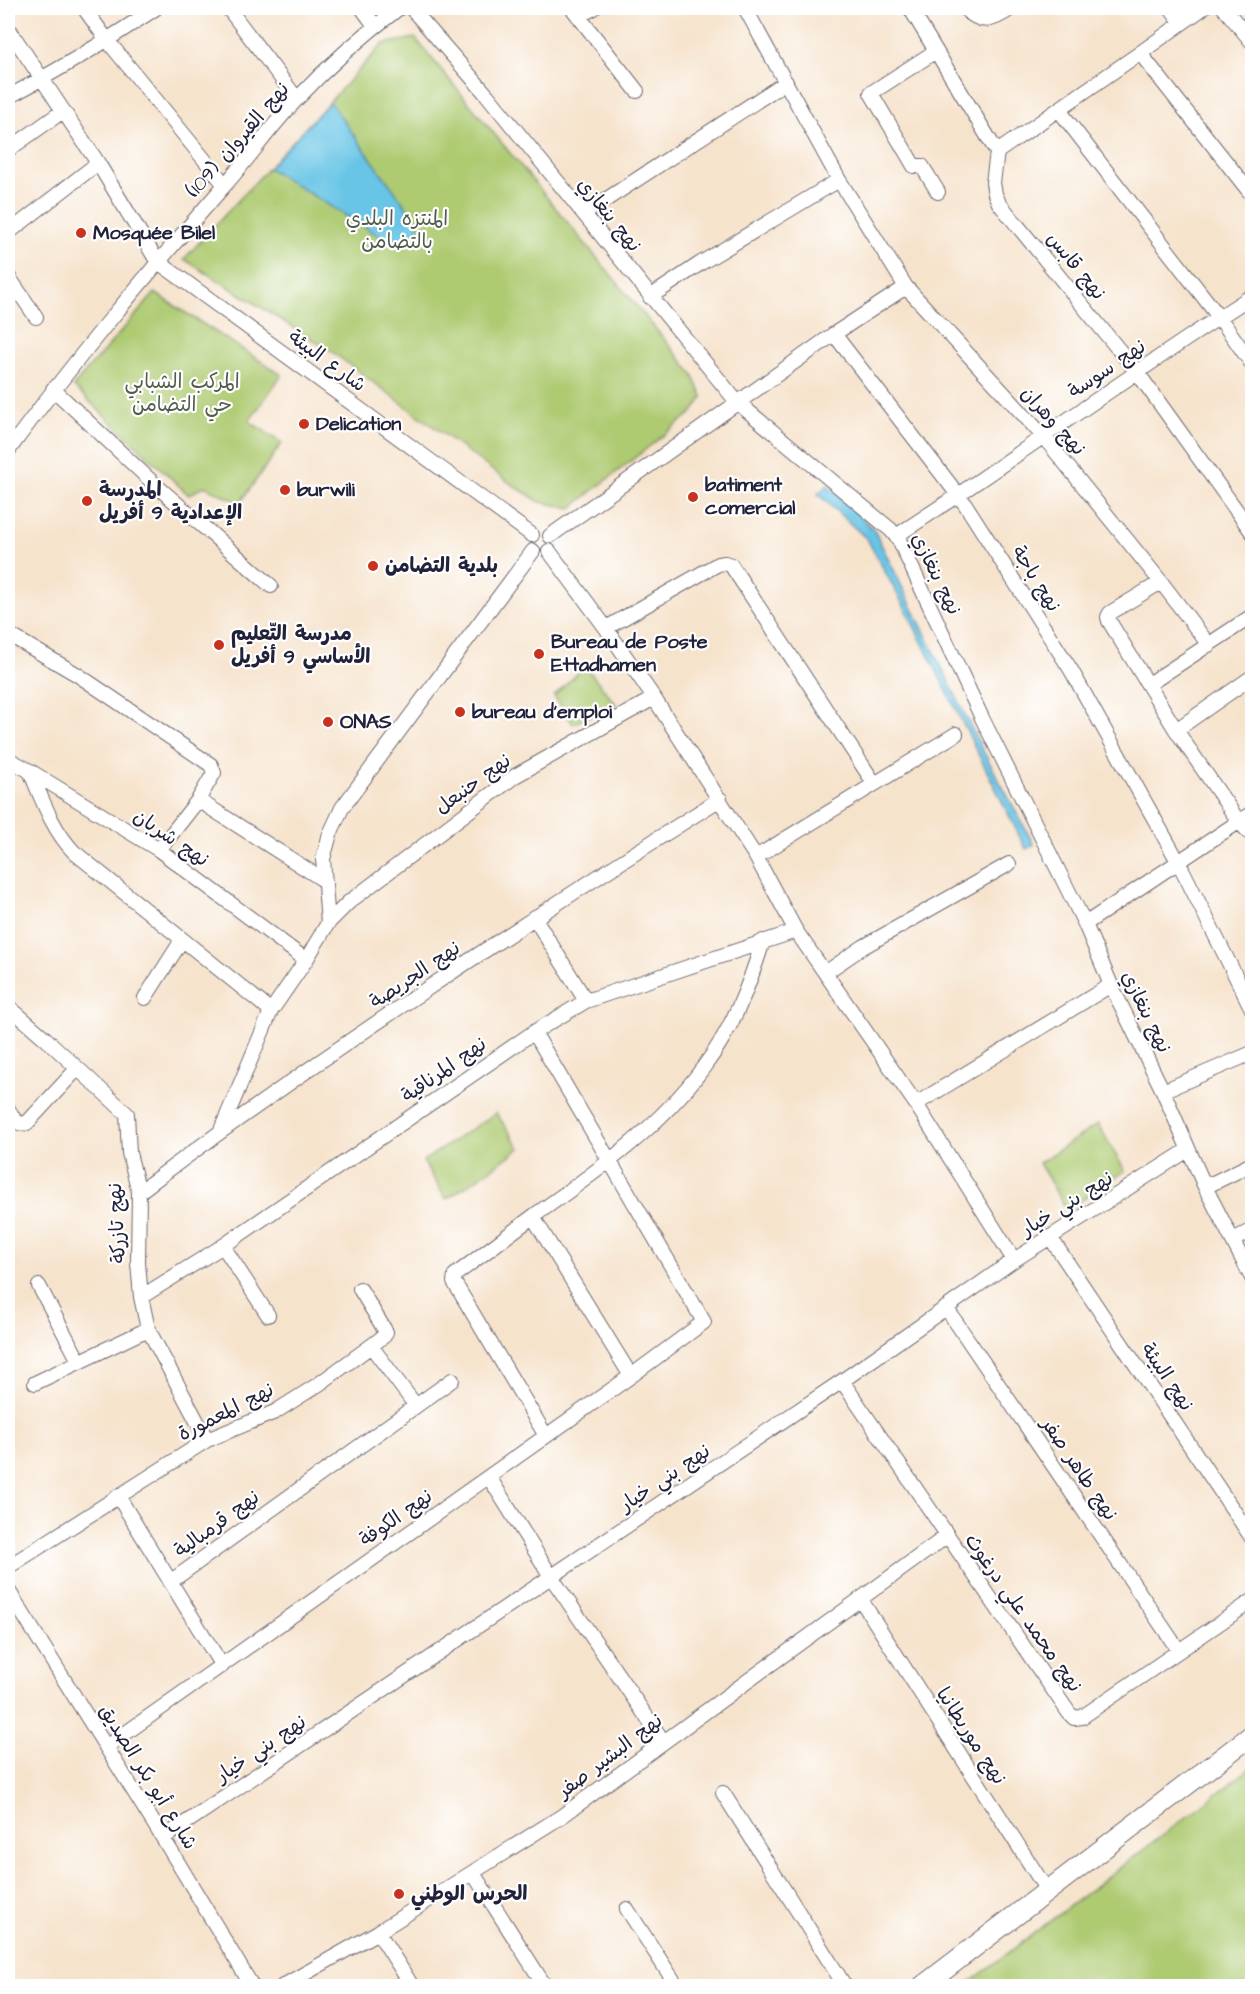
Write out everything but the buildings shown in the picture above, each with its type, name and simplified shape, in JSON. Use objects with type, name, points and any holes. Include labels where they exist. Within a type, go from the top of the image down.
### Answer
[{"type":"street","points":[[84,8],[225,185]]},
{"type":"street","points":[[8,96],[108,40],[156,8]]},
{"type":"street","points":[[228,8],[297,99]]},
{"type":"street","points":[[362,8],[375,26]]},
{"type":"street","name":"نهج القيروان (109)","points":[[8,451],[53,389],[158,261],[297,99],[375,26],[399,8]]},
{"type":"street","name":"نهج بنغازي","points":[[411,8],[487,95],[737,402],[896,536],[982,718],[1085,924],[1205,1187],[1252,1278]]},
{"type":"street","points":[[594,8],[575,12],[637,91]]},
{"type":"street","name":"نهج وهران","points":[[745,8],[839,180],[906,287],[1043,436],[1209,645]]},
{"type":"street","points":[[910,8],[997,152],[1203,8]]},
{"type":"street","points":[[964,8],[972,16],[984,20],[998,18],[1012,8]]},
{"type":"street","points":[[1171,8],[1182,23]]},
{"type":"street","points":[[1224,8],[1252,42]]},
{"type":"street","points":[[8,28],[98,163],[158,261]]},
{"type":"street","points":[[936,51],[871,93],[914,166],[922,166],[938,192]]},
{"type":"street","points":[[1140,53],[1252,195]]},
{"type":"street","points":[[584,214],[786,82]]},
{"type":"street","points":[[1059,110],[1219,317],[1252,364]]},
{"type":"street","points":[[8,150],[63,111]]},
{"type":"street","name":"نهج قابس","points":[[997,152],[993,183],[999,203],[1137,372],[1252,532]]},
{"type":"street","points":[[8,232],[98,163]]},
{"type":"street","points":[[650,297],[701,263],[839,180]]},
{"type":"street","name":"شارع البيئة","points":[[158,261],[532,535]]},
{"type":"street","points":[[8,276],[36,317]]},
{"type":"street","points":[[550,536],[834,334],[906,287]]},
{"type":"street","name":"نهج سوسة","points":[[896,536],[1137,372],[1252,297]]},
{"type":"street","name":"نهج باجة","points":[[834,334],[959,495],[1071,670],[1179,863],[1252,1008]]},
{"type":"street","points":[[53,389],[150,480],[271,586]]},
{"type":"street","points":[[532,552],[529,542],[532,535],[541,532],[550,536]]},
{"type":"street","points":[[532,552],[541,555],[549,551],[552,543],[550,536]]},
{"type":"street","points":[[549,551],[606,627],[654,698],[756,857],[796,931],[916,1104],[1014,1260]]},
{"type":"street","points":[[328,922],[323,859],[330,834],[342,808],[532,552]]},
{"type":"street","points":[[606,627],[718,564],[731,565],[874,783]]},
{"type":"street","points":[[1161,582],[1110,613],[1108,617],[1176,730],[1239,822],[1252,835]]},
{"type":"street","points":[[1149,684],[1252,616]]},
{"type":"street","points":[[8,634],[78,675],[211,765],[214,773],[198,800],[159,850]]},
{"type":"street","points":[[1176,730],[1252,677]]},
{"type":"street","name":"نهج حنبعل","points":[[221,1130],[271,1011],[306,960],[328,922],[349,902],[515,776],[654,698]]},
{"type":"street","points":[[756,857],[956,734]]},
{"type":"street","name":"نهج شربان","points":[[8,759],[159,850],[306,960]]},
{"type":"street","points":[[30,771],[50,818],[63,840],[74,852],[271,1011]]},
{"type":"street","name":"نهج الجريصة","points":[[139,1192],[221,1130],[534,917],[720,799]]},
{"type":"street","points":[[198,800],[325,881]]},
{"type":"street","points":[[1085,924],[1252,813]]},
{"type":"street","points":[[825,973],[863,947],[1009,864]]},
{"type":"street","points":[[534,917],[586,1001]]},
{"type":"street","name":"نهج المرناقية","points":[[141,1297],[223,1246],[534,1032],[586,1001],[796,931]]},
{"type":"street","points":[[145,998],[182,940]]},
{"type":"street","points":[[546,1436],[454,1279],[455,1275],[611,1161],[655,1120],[703,1068],[734,1019],[753,975],[763,941]]},
{"type":"street","points":[[916,1104],[1111,985]]},
{"type":"street","name":"نهج تازركة","points":[[8,1006],[127,1114],[129,1153],[139,1192],[138,1263],[141,1297],[148,1329],[207,1440]]},
{"type":"street","points":[[534,1032],[611,1161]]},
{"type":"street","points":[[1163,1091],[1252,1053]]},
{"type":"street","points":[[8,1109],[16,1122],[27,1123],[77,1069]]},
{"type":"street","name":"نهج بني خيار","points":[[163,1838],[552,1578],[842,1381],[1014,1260],[1188,1150]]},
{"type":"street","name":"نهج الكوفة","points":[[106,1747],[701,1326],[704,1322],[703,1318],[611,1161]]},
{"type":"street","points":[[1205,1187],[1252,1164]]},
{"type":"street","points":[[533,1217],[631,1376]]},
{"type":"street","points":[[1233,1240],[1252,1230]]},
{"type":"street","name":"نهج البيئة","points":[[1050,1238],[1252,1538]]},
{"type":"street","points":[[223,1246],[268,1315]]},
{"type":"street","points":[[39,1286],[79,1361]]},
{"type":"street","name":"نهج المعمورة","points":[[8,1567],[207,1440],[275,1412],[320,1384],[384,1336],[386,1332],[383,1325],[360,1290]]},
{"type":"street","name":"نهج طاهر صفر","points":[[946,1309],[1179,1651]]},
{"type":"street","points":[[35,1383],[148,1329]]},
{"type":"street","points":[[371,1346],[416,1406]]},
{"type":"street","name":"نهج قرمبالية","points":[[452,1380],[416,1406],[170,1582],[452,1380]]},
{"type":"street","name":"نهج محمد علي درغوث","points":[[842,1381],[1074,1718],[1082,1717],[1252,1601]]},
{"type":"street","points":[[489,1477],[552,1578],[663,1741]]},
{"type":"street","points":[[118,1496],[222,1666]]},
{"type":"street","name":"نهج البشير صفر","points":[[284,1986],[378,1932],[562,1816],[947,1536]]},
{"type":"street","name":"شارع أبو بكر الصديق","points":[[8,1590],[163,1838],[252,1986]]},
{"type":"street","name":"نهج موريطانيا","points":[[861,1600],[1048,1893]]},
{"type":"street","points":[[923,1986],[1048,1893],[1252,1735]]},
{"type":"street","points":[[723,1793],[845,1986]]},
{"type":"street","points":[[473,1873],[545,1986]]},
{"type":"street","points":[[627,1909],[677,1986]]},
{"type":"street","points":[[378,1932],[412,1986]]},
{"type":"green space","name":"المنتزه البلدي بالتضامن","points":[[415,38],[692,373],[703,397],[693,412],[571,508],[540,502],[511,484],[331,351],[184,259],[383,44]]},
{"type":"green space","name":"المركب الشبابي حي التضامن","points":[[155,293],[282,375],[249,421],[282,443],[240,503],[204,486],[189,495],[73,386]]},
{"type":"green space","points":[[585,666],[616,704],[573,724],[554,696]]},
{"type":"green space","points":[[496,1113],[520,1148],[446,1199],[423,1161]]},
{"type":"green space","points":[[1098,1124],[1125,1171],[1067,1210],[1039,1163]]},
{"type":"green space","points":[[1252,1767],[1252,1986],[965,1986]]},
{"type":"water","points":[[330,102],[420,226],[406,242],[384,239],[268,168]]},
{"type":"water","points":[[828,485],[874,530],[980,745],[1034,845],[1026,849],[904,606],[867,539],[818,494]]},
{"type":"place","name":"Mosquée Bilel","points":[[81,233]]},
{"type":"place","name":"Delication","points":[[304,424]]},
{"type":"place","name":"burwili","points":[[285,490]]},
{"type":"place","name":"batiment comercial","points":[[693,497]]},
{"type":"place","name":"المدرسة الإعدادية 9 أفريل","points":[[87,501]]},
{"type":"place","name":"بلدية التضامن","points":[[373,566]]},
{"type":"place","name":"مدرسة التّعليم الأساسي 9 أفريل","points":[[219,645]]},
{"type":"place","name":"Bureau de Poste Ettadhamen","points":[[539,654]]},
{"type":"place","name":"bureau d'emploi","points":[[460,712]]},
{"type":"place","name":"ONAS","points":[[328,722]]},
{"type":"place","name":"الحرس الوطني","points":[[399,1894]]}]
